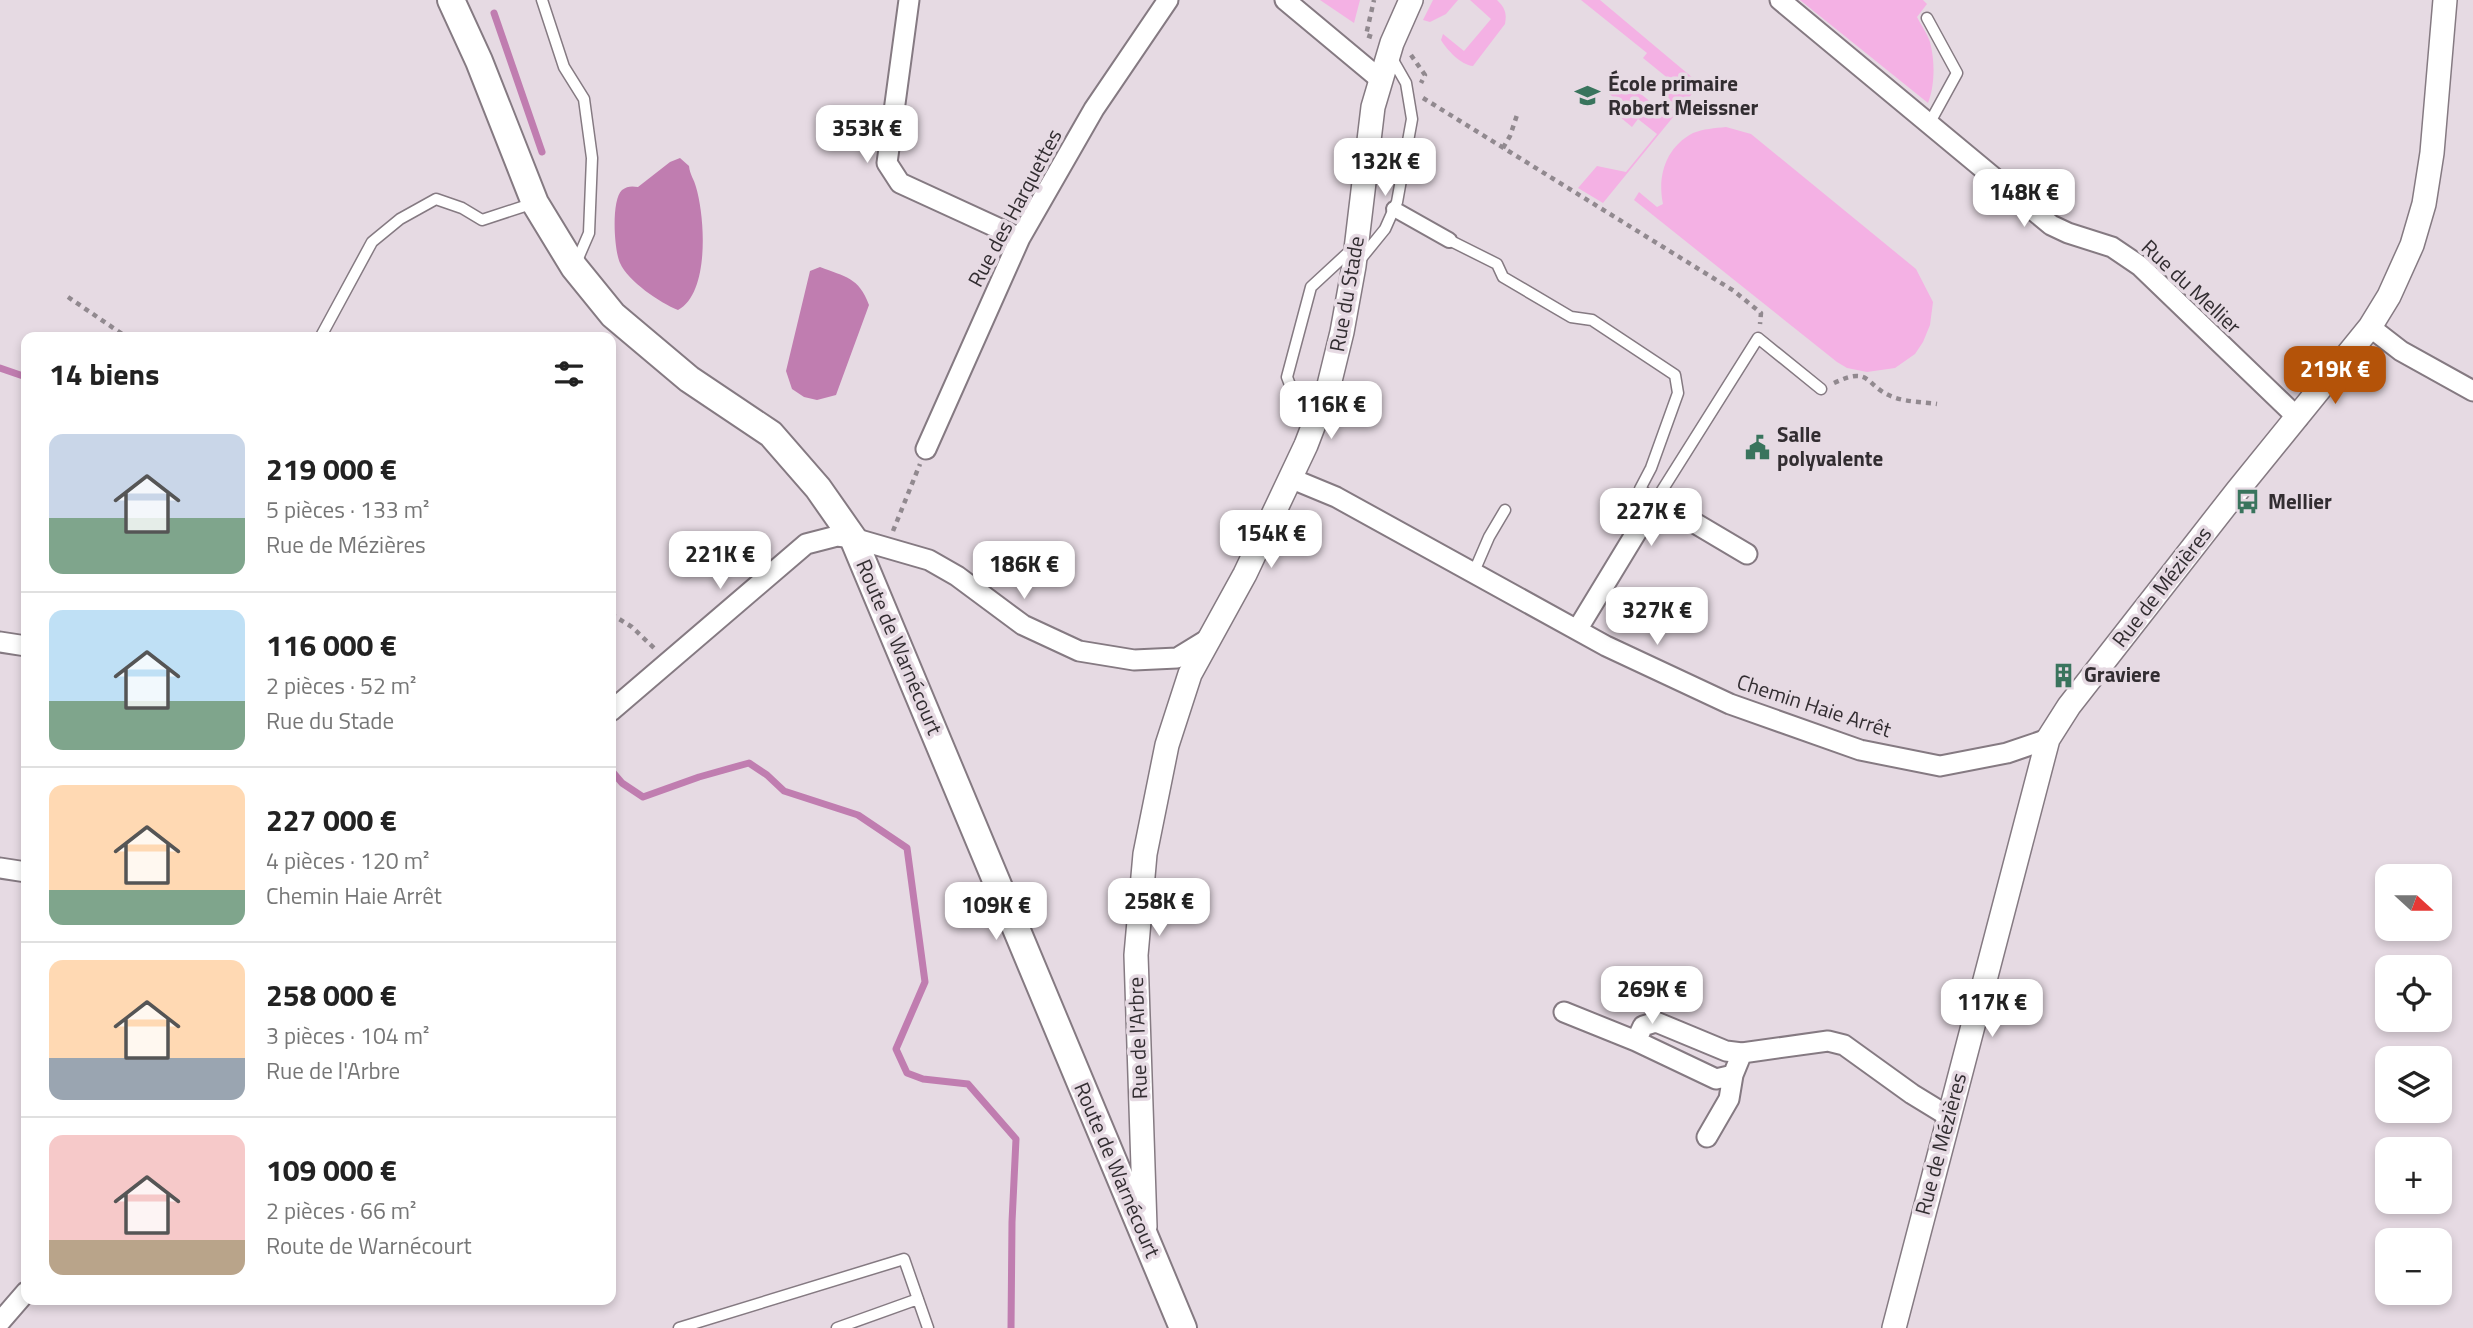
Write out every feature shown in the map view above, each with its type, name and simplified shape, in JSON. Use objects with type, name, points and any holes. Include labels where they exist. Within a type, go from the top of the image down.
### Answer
[{"type":"main road","name":"Route de Warnécourt","points":[[451,0],[479,61],[535,203],[574,267],[613,315],[689,379],[771,434],[818,488],[853,538],[1183,1328]]},
{"type":"main road","name":"Route de Warnécourt","points":[[463,0],[479,61]]},
{"type":"street","points":[[909,0],[887,163],[900,183],[1020,238]]},
{"type":"street","name":"Rue des Harquettes","points":[[926,449],[1020,238],[1094,109],[1168,0]]},
{"type":"street","points":[[1285,0],[1381,80]]},
{"type":"street","name":"Rue du Stade","points":[[853,538],[929,560],[957,576],[1023,625],[1079,651],[1134,660],[1177,658],[1208,639],[1245,574],[1290,478],[1329,385],[1356,256],[1373,107],[1390,48],[1411,0]]},
{"type":"street","name":"Rue du Mellier","points":[[1780,0],[2051,225],[2112,247],[2140,266],[2298,418]]},
{"type":"street","name":"Rue de Mézières","points":[[1894,1328],[2048,739],[2069,706],[2237,491],[2370,327],[2402,270],[2424,204],[2432,153],[2445,0]]},
{"type":"street","points":[[1394,209],[1449,240]]},
{"type":"street","points":[[2370,327],[2401,351],[2473,391]]},
{"type":"street","name":"Chemin Haie Arrêt","points":[[1290,478],[1336,497],[1577,631],[1730,704],[1860,750],[1940,766],[2007,753],[2048,739]]},
{"type":"street","points":[[1577,631],[1656,500],[1747,554]]},
{"type":"street","points":[[616,707],[806,544],[837,536],[853,538]]},
{"type":"street","name":"Rue de l'Arbre","points":[[1145,1237],[1136,955],[1145,854],[1167,745],[1190,674],[1208,639]]},
{"type":"street","points":[[0,642],[21,645]]},
{"type":"street","points":[[0,868],[21,871]]},
{"type":"street","points":[[1564,1012],[1636,1041],[1716,1079],[1733,1075]]},
{"type":"street","points":[[1636,1041],[1643,1026],[1657,1022],[1726,1051],[1742,1052],[1828,1041],[1844,1045],[1912,1094],[1948,1116]]},
{"type":"street","points":[[1707,1137],[1728,1099],[1742,1052]]},
{"type":"street","points":[[0,1322],[21,1298]]},
{"type":"lane","points":[[542,0],[564,67],[584,99],[592,158],[589,233],[574,267]]},
{"type":"lane","points":[[1927,18],[1957,73],[1928,124]]},
{"type":"lane","points":[[1316,418],[1300,411],[1287,377],[1311,287],[1356,256],[1385,229],[1397,202],[1412,119],[1406,83],[1390,48]]},
{"type":"lane","points":[[323,332],[372,242],[400,219],[436,198],[462,208],[482,220],[535,203]]},
{"type":"lane","points":[[1449,240],[1497,264],[1503,277],[1571,317],[1592,320],[1675,375],[1678,393],[1651,468],[1640,489],[1656,500],[1758,338],[1821,389]]},
{"type":"lane","points":[[1473,574],[1489,537],[1505,510]]},
{"type":"lane","points":[[679,1328],[904,1259],[928,1328]]},
{"type":"lane","points":[[837,1328],[918,1299]]},
{"type":"path","points":[[1390,48],[1405,49],[1425,75],[1421,85]]},
{"type":"path","points":[[1417,94],[1734,291],[1761,313],[1758,338]]},
{"type":"path","points":[[1503,148],[1517,115]]},
{"type":"path","points":[[68,297],[119,332]]},
{"type":"path","points":[[1821,389],[1851,375],[1865,377],[1892,397],[1937,404]]},
{"type":"path","points":[[887,548],[926,449]]},
{"type":"path","points":[[616,617],[632,627],[668,662]]},
{"type":"shaded area","points":[[1320,0],[1360,0],[1354,23]]},
{"type":"shaded area","points":[[1433,0],[1458,0],[1446,14],[1430,22],[1423,20]]},
{"type":"shaded area","points":[[1470,0],[1497,0],[1504,8],[1506,17],[1505,24],[1473,66],[1455,56],[1441,40],[1443,34],[1464,51],[1491,19]]},
{"type":"shaded area","points":[[1581,0],[1600,0],[1700,84],[1603,203],[1578,188],[1597,166],[1626,172],[1657,134],[1638,119],[1632,127],[1614,112],[1621,103],[1608,93],[1621,78],[1657,107],[1675,84],[1643,58],[1647,53]]},
{"type":"shaded area","points":[[1800,0],[1923,0],[1927,4],[1917,17],[1930,42],[1933,57],[1933,81],[1928,103]]},
{"type":"shaded area","points":[[1726,127],[1751,134],[1916,269],[1933,302],[1930,325],[1915,354],[1895,368],[1867,372],[1847,368],[1634,200],[1639,192],[1657,207],[1663,204],[1663,173],[1676,146],[1693,133]]},
{"type":"shaded area","points":[[680,158],[689,166],[695,184],[703,235],[696,288],[678,310],[645,291],[624,270],[618,257],[615,225],[616,204],[622,190],[638,187],[670,162]]},
{"type":"shaded area","points":[[820,267],[856,283],[869,305],[836,395],[817,400],[804,397],[792,389],[786,371],[810,271]]},
{"type":"waterway","points":[[494,13],[542,152]]},
{"type":"waterway","points":[[0,368],[21,375]]},
{"type":"waterway","points":[[616,776],[643,797],[749,763],[784,791],[858,815],[907,848],[925,982],[896,1049],[907,1073],[923,1079],[968,1084],[1016,1139],[1011,1328]]},
{"type":"place","name":"École primaire Robert Meissner","points":[[1588,96]]},
{"type":"place","name":"Salle polyvalente","points":[[1757,447]]},
{"type":"place","name":"Mellier","points":[[2248,502]]},
{"type":"place","name":"Graviere","points":[[2064,675]]}]
